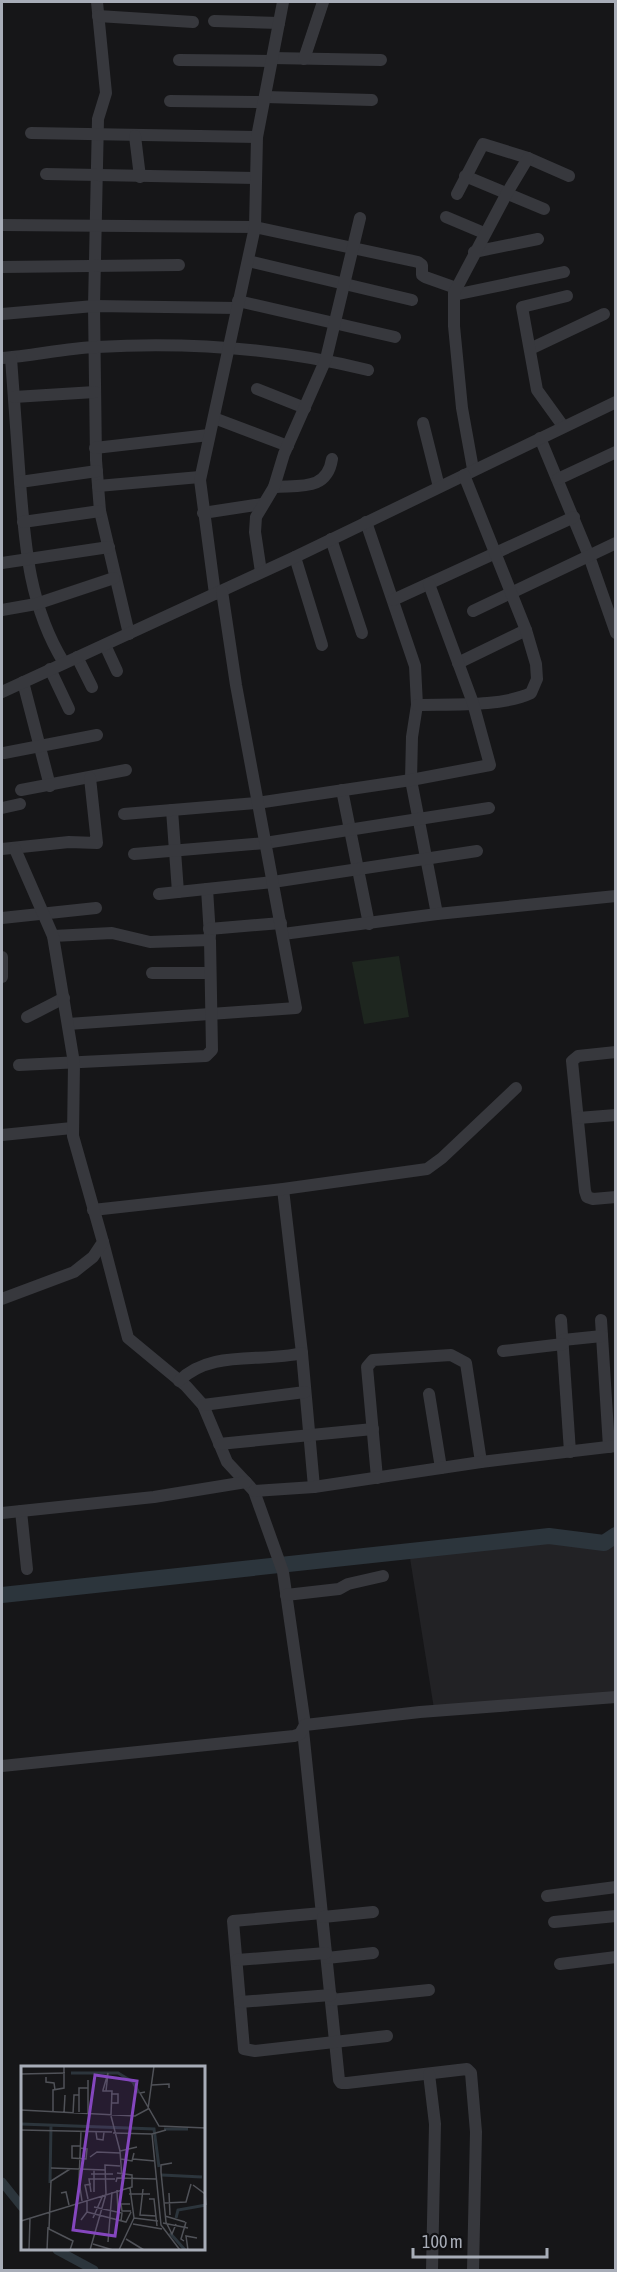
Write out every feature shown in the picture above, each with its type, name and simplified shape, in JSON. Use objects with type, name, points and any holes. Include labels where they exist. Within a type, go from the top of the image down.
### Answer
[{"type":"street","points":[[97,2],[106,93],[99,111],[98,135],[94,306],[95,448],[100,510],[114,578],[129,634]]},
{"type":"street","points":[[68,1024],[296,1009],[203,513],[200,477],[255,227],[257,137],[283,2]]},
{"type":"street","points":[[304,59],[323,2]]},
{"type":"street","points":[[98,16],[193,22]]},
{"type":"street","points":[[214,21],[279,22]]},
{"type":"street","points":[[179,60],[381,60]]},
{"type":"street","points":[[170,101],[372,100]]},
{"type":"street","points":[[31,133],[257,137]]},
{"type":"street","points":[[135,136],[141,177]]},
{"type":"street","points":[[457,194],[483,144],[528,158],[569,176]]},
{"type":"street","points":[[417,705],[473,703],[524,697],[531,693],[537,671],[526,630],[495,555],[468,472],[454,327],[455,291],[484,233],[528,158]]},
{"type":"street","points":[[46,174],[98,177],[255,178]]},
{"type":"street","points":[[465,176],[544,209]]},
{"type":"street","points":[[446,217],[484,233]]},
{"type":"street","points":[[261,572],[255,532],[256,517],[274,487],[288,446],[326,360],[360,218]]},
{"type":"street","points":[[2,225],[255,227],[418,262],[422,265],[422,275],[455,291],[564,272]]},
{"type":"street","points":[[474,252],[538,239]]},
{"type":"street","points":[[248,261],[412,300]]},
{"type":"street","points":[[2,267],[179,264]]},
{"type":"street","points":[[563,426],[537,390],[522,311],[524,305],[567,296]]},
{"type":"street","points":[[2,314],[94,306],[237,305],[335,323],[395,337]]},
{"type":"street","points":[[530,349],[604,314]]},
{"type":"street","points":[[64,663],[50,641],[36,604],[26,561],[14,397],[6,358],[95,347],[230,347],[326,360],[368,370]]},
{"type":"street","points":[[257,389],[305,408]]},
{"type":"street","points":[[14,397],[95,392]]},
{"type":"street","points":[[2,692],[295,557],[563,426],[615,405]]},
{"type":"street","points":[[214,418],[288,446]]},
{"type":"street","points":[[423,423],[439,487]]},
{"type":"street","points":[[95,448],[209,435]]},
{"type":"street","points":[[540,438],[590,556],[615,633]]},
{"type":"street","points":[[558,479],[615,452]]},
{"type":"street","points":[[274,487],[308,484],[323,480],[328,474],[332,459]]},
{"type":"street","points":[[20,482],[97,471]]},
{"type":"street","points":[[98,486],[200,477]]},
{"type":"street","points":[[203,513],[262,504]]},
{"type":"street","points":[[23,522],[100,510]]},
{"type":"street","points":[[393,600],[574,517]]},
{"type":"street","points":[[366,522],[414,663],[417,705],[412,737],[411,780],[437,914]]},
{"type":"street","points":[[331,539],[362,633]]},
{"type":"street","points":[[472,611],[615,543]]},
{"type":"street","points":[[2,563],[109,547]]},
{"type":"street","points":[[295,557],[322,645]]},
{"type":"street","points":[[2,610],[36,604],[114,578]]},
{"type":"street","points":[[124,814],[257,802],[411,780],[490,765],[473,703],[429,584]]},
{"type":"street","points":[[458,663],[526,630]]},
{"type":"street","points":[[105,645],[117,671]]},
{"type":"street","points":[[77,657],[92,687]]},
{"type":"street","points":[[50,669],[69,709]]},
{"type":"street","points":[[23,682],[50,786]]},
{"type":"street","points":[[4,753],[98,735]]},
{"type":"street","points":[[21,790],[126,770]]},
{"type":"street","points":[[2,849],[69,842],[97,843],[90,778]]},
{"type":"street","points":[[342,790],[369,924]]},
{"type":"street","points":[[2,808],[20,804]]},
{"type":"street","points":[[134,854],[265,843],[489,808]]},
{"type":"street","points":[[172,810],[178,892]]},
{"type":"street","points":[[15,849],[53,936],[74,1064],[72,1128],[80,1165],[128,1338],[180,1381],[203,1406],[230,1468],[250,1486],[279,1556],[304,1728],[341,2083],[467,2069],[473,2078],[476,2132],[473,2271]]},
{"type":"street","points":[[159,894],[273,882],[477,851]]},
{"type":"street","points":[[19,1065],[206,1056],[212,1050],[207,889]]},
{"type":"street","points":[[53,936],[112,933],[150,942],[210,934],[369,924],[437,914],[615,896]]},
{"type":"street","points":[[2,918],[96,908]]},
{"type":"street","points":[[2,957],[2,977]]},
{"type":"street","points":[[152,973],[210,973]]},
{"type":"street","points":[[27,1017],[64,998]]},
{"type":"street","points":[[615,1052],[574,1057],[572,1061],[587,1197],[593,1199],[615,1197]]},
{"type":"street","points":[[93,1210],[283,1189],[427,1169],[442,1158],[516,1088]]},
{"type":"street","points":[[578,1118],[615,1115]]},
{"type":"street","points":[[2,1135],[72,1128]]},
{"type":"street","points":[[283,1189],[302,1353],[314,1487]]},
{"type":"street","points":[[2,1299],[74,1272],[93,1257],[103,1242]]},
{"type":"street","points":[[561,1320],[570,1452]]},
{"type":"street","points":[[2,1513],[250,1486],[314,1487],[481,1462],[612,1447],[601,1320]]},
{"type":"street","points":[[503,1351],[602,1336]]},
{"type":"street","points":[[180,1381],[199,1365],[302,1353]]},
{"type":"street","points":[[377,1478],[367,1367],[373,1360],[456,1356],[466,1363],[481,1462]]},
{"type":"street","points":[[203,1406],[305,1392]]},
{"type":"street","points":[[429,1394],[441,1468]]},
{"type":"street","points":[[219,1444],[373,1429]]},
{"type":"street","points":[[21,1511],[27,1569]]},
{"type":"street","points":[[286,1595],[339,1589],[348,1584],[383,1576]]},
{"type":"street","points":[[2,1766],[294,1736],[304,1728],[420,1712],[615,1697]]},
{"type":"street","points":[[547,1896],[615,1887]]},
{"type":"street","points":[[373,1912],[234,1920],[243,2045],[247,2050],[387,2036]]},
{"type":"street","points":[[554,1922],[615,1916]]},
{"type":"street","points":[[237,1960],[373,1953]]},
{"type":"street","points":[[560,1964],[615,1957]]},
{"type":"street","points":[[240,2002],[429,1990]]},
{"type":"street","points":[[429,2074],[435,2124],[432,2271]]},
{"type":"shaded area","points":[[399,956],[409,1017],[364,1024],[352,962]]},
{"type":"shaded area","points":[[615,1535],[615,1692],[434,1709],[410,1558]]},
{"type":"waterway","points":[[2,1595],[549,1536],[604,1543],[616,1535]]},
{"type":"waterway","points":[[2,2182],[21,2206]]},
{"type":"waterway","points":[[59,2251],[94,2270]]}]
